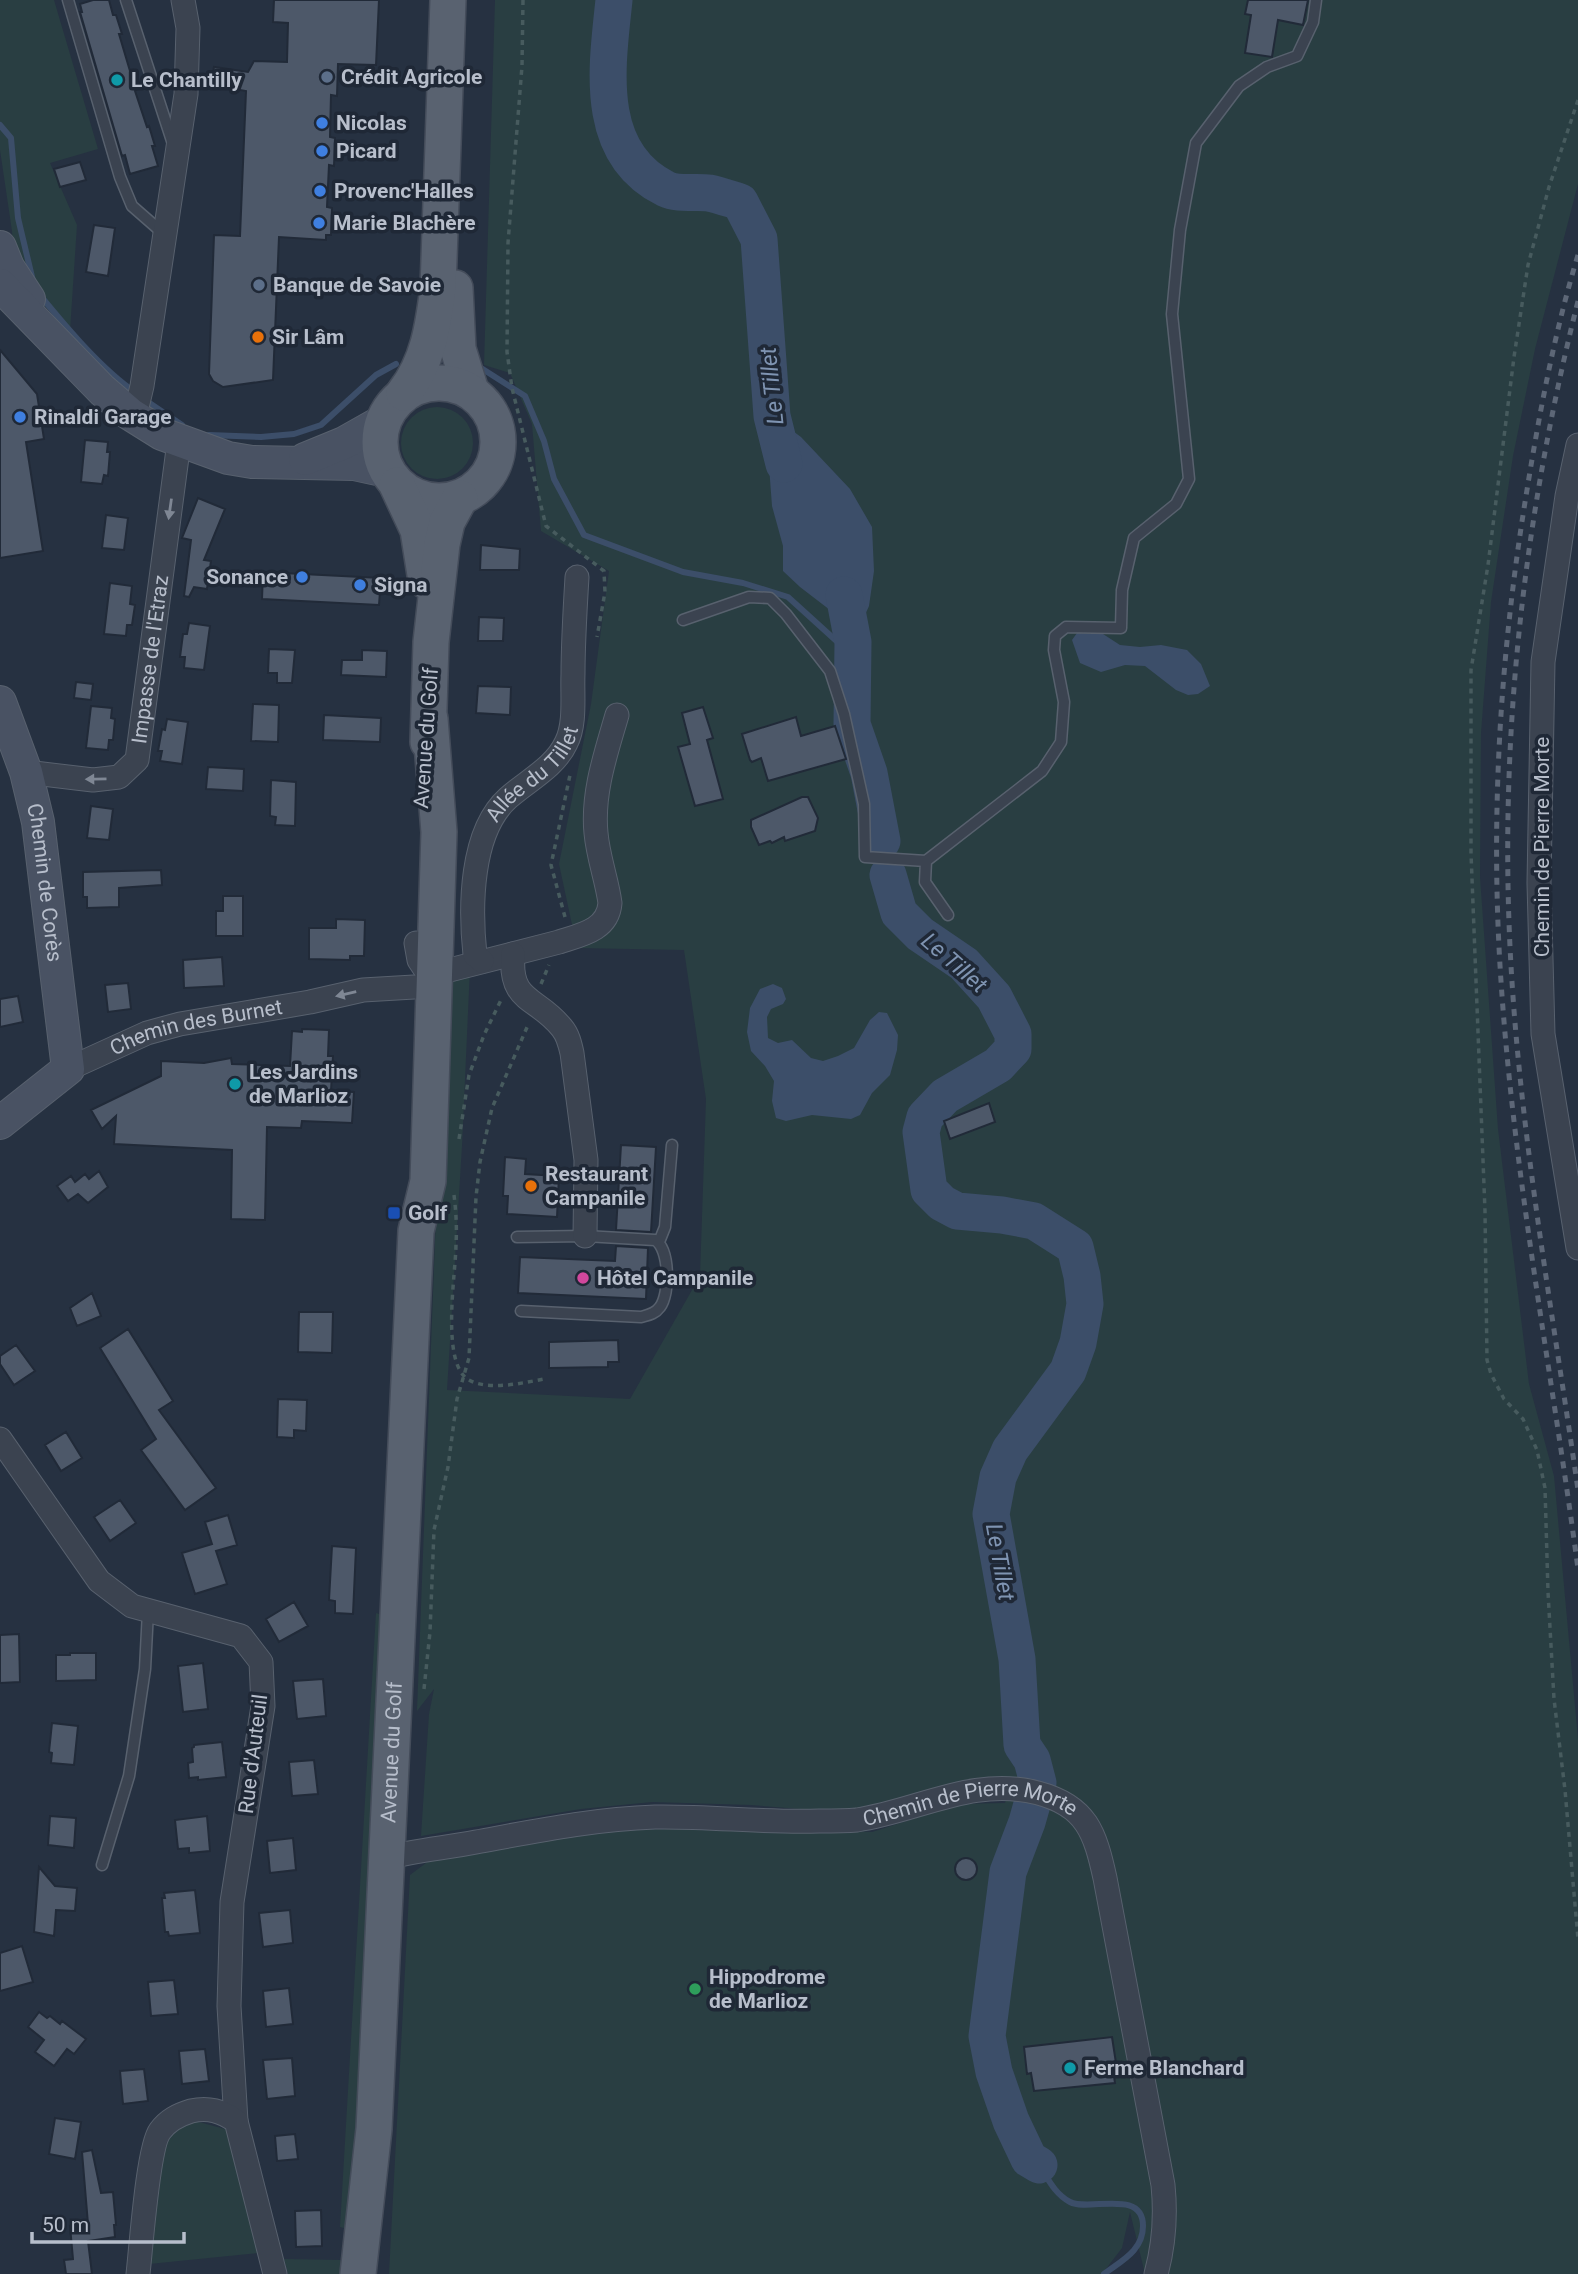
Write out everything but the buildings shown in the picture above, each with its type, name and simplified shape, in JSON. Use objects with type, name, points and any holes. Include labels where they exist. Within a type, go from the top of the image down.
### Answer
[{"type":"main road","points":[[392,478],[380,455],[379,438],[383,421],[391,406],[415,378],[426,356],[438,288],[448,0]]},
{"type":"main road","points":[[463,0],[455,316],[458,349],[471,391]]},
{"type":"main road","points":[[0,247],[8,267],[61,346]]},
{"type":"main road","points":[[0,285],[102,390],[137,401],[162,434],[179,442],[228,458],[252,462],[355,464],[392,478],[411,494],[427,500],[460,498],[476,488],[489,474],[496,457],[498,438],[494,420],[485,404],[471,391],[454,384],[437,382],[404,393]]},
{"type":"main road","points":[[298,462],[344,443],[383,421]]},
{"type":"main road","name":"Avenue du Golf","points":[[392,478],[418,530],[424,559],[432,642]]},
{"type":"main road","name":"Avenue du Golf","points":[[358,2274],[374,2129],[416,1231],[428,1181],[424,980],[416,943],[420,834],[432,642],[442,544],[447,522],[460,498]]},
{"type":"main road","name":"Chemin de Corès","points":[[0,702],[26,772],[38,822],[68,1069]]},
{"type":"main road","points":[[424,980],[439,832],[429,719]]},
{"type":"main road","name":"Chemin des Burnet","points":[[0,1123],[68,1069]]},
{"type":"main road","points":[[374,2129],[377,2175],[374,2274]]},
{"type":"street","points":[[137,401],[186,94],[188,28],[183,0]]},
{"type":"street","name":"Impasse de l'Etraz","points":[[26,772],[93,780],[119,777],[137,760],[179,442]]},
{"type":"street","name":"Chemin de Pierre Morte","points":[[1578,445],[1544,662],[1539,883],[1543,1034],[1578,1248]]},
{"type":"street","name":"Allée du Tillet","points":[[482,961],[475,955],[473,937],[474,890],[483,835],[506,799],[548,765],[568,740],[572,711],[577,577]]},
{"type":"street","name":"Chemin des Burnet","points":[[68,1069],[147,1033],[180,1024],[424,980],[482,961],[513,963],[559,942],[578,937],[602,924],[610,910],[609,894],[597,845],[596,816],[600,779],[617,715]]},
{"type":"street","points":[[513,963],[517,988],[564,1030],[572,1053],[587,1178],[585,1236]]},
{"type":"street","name":"Rue d'Auteuil","points":[[0,1439],[99,1581],[132,1606],[241,1636],[261,1662],[263,1706],[232,1902],[229,2006],[236,2121],[275,2274]]},
{"type":"street","name":"Chemin de Pierre Morte","points":[[387,1857],[606,1820],[685,1817],[788,1822],[856,1820],[984,1788],[1009,1788],[1038,1793],[1061,1801],[1077,1811],[1094,1834],[1105,1878],[1163,2185],[1163,2243],[1156,2274]]},
{"type":"street","points":[[138,2274],[152,2158],[158,2133],[170,2119],[208,2108],[223,2112],[236,2121]]},
{"type":"lane","points":[[68,0],[120,177],[132,206],[164,234]]},
{"type":"lane","points":[[126,0],[177,154]]},
{"type":"lane","points":[[683,620],[749,597],[770,598],[786,614],[830,671],[844,714],[864,804],[865,857],[926,861],[1042,771],[1062,742],[1064,702],[1054,650],[1055,636],[1066,627],[1121,628],[1122,590],[1134,538],[1176,504],[1189,479],[1172,314],[1180,230],[1196,143],[1239,86],[1267,67],[1297,56],[1313,22],[1316,0]]},
{"type":"lane","points":[[926,861],[925,882],[948,915]]},
{"type":"lane","points":[[659,1242],[665,1227],[672,1146]]},
{"type":"lane","points":[[517,1237],[645,1238],[659,1242],[665,1254],[665,1287],[661,1305],[652,1314],[640,1317],[521,1311]]},
{"type":"lane","points":[[102,1866],[129,1776],[145,1670],[148,1611]]},
{"type":"path","points":[[523,0],[522,66],[508,243],[507,352],[512,388],[546,526],[604,571],[605,592],[597,639]]},
{"type":"path","points":[[1578,100],[1549,187],[1528,265],[1471,670],[1471,827],[1486,1211],[1487,1360],[1504,1399],[1523,1419],[1533,1440],[1545,1488],[1554,1699],[1578,1939]]},
{"type":"path","points":[[422,1700],[430,1632],[434,1531],[449,1467],[457,1399],[469,1348],[475,1209],[480,1162],[492,1108],[524,1038],[540,986],[566,931],[567,924],[551,864],[570,773]]},
{"type":"path","points":[[457,1145],[469,1075],[513,963]]},
{"type":"path","points":[[454,1184],[456,1243],[452,1315],[457,1366],[464,1376],[480,1384],[544,1379]]},
{"type":"green space","points":[[0,0],[54,0],[98,149],[50,163],[77,225],[70,331],[15,278],[12,231],[0,150]]},
{"type":"green space","points":[[495,0],[1578,0],[1578,184],[1535,349],[1513,456],[1491,602],[1481,733],[1480,877],[1498,1129],[1529,1384],[1554,1476],[1578,1739],[1578,2274],[1145,2274],[1130,2212],[1122,2248],[1102,2274],[389,2274],[410,1875],[430,1860],[664,1819],[872,1832],[960,1804],[1005,1803],[1010,1781],[874,1809],[838,1812],[751,1805],[652,1802],[581,1809],[421,1836],[429,1714],[434,1689],[417,1711],[445,980],[470,968],[447,1390],[630,1399],[700,1276],[706,1099],[684,950],[577,948],[559,864],[591,704],[609,571],[541,531],[532,424],[510,373],[484,365]]},
{"type":"green space","points":[[437,407],[457,413],[467,423],[473,443],[467,463],[457,473],[437,479],[417,473],[407,463],[401,443],[407,423],[417,413]]},
{"type":"green space","points":[[376,1613],[385,1616],[355,2231],[340,2227]]},
{"type":"green space","points":[[195,2121],[225,2129],[237,2145],[258,2253],[139,2265],[170,2133]]},
{"type":"green space","points":[[284,2259],[342,2260],[341,2274],[288,2274]]},
{"type":"water","points":[[772,416],[801,437],[850,489],[872,527],[874,571],[869,606],[853,642],[843,620],[783,571],[783,546],[772,506],[766,426]]},
{"type":"water","points":[[1077,633],[1103,634],[1120,645],[1161,645],[1187,650],[1201,664],[1210,686],[1198,694],[1188,695],[1176,690],[1145,666],[1125,665],[1101,672],[1080,663],[1072,640]]},
{"type":"water","points":[[773,984],[782,988],[786,999],[783,1004],[771,1009],[767,1017],[768,1038],[778,1043],[792,1040],[811,1058],[823,1061],[854,1048],[870,1020],[879,1012],[887,1013],[898,1035],[897,1050],[890,1075],[872,1093],[860,1115],[851,1119],[812,1115],[786,1121],[776,1118],[772,1101],[774,1081],[751,1051],[747,1032],[750,1008],[760,989]]},
{"type":"waterway","name":"Le Tillet","points":[[614,0],[609,53],[610,106],[616,131],[626,154],[643,173],[666,189],[709,193],[740,202],[759,239],[772,416],[784,464]]},
{"type":"waterway","points":[[0,125],[11,138],[18,218],[33,281]]},
{"type":"waterway","points":[[39,294],[97,360],[136,393]]},
{"type":"waterway","points":[[209,435],[261,437],[294,434],[321,425],[376,375],[396,364]]},
{"type":"waterway","points":[[481,368],[525,396],[544,441],[554,479],[584,535],[683,572],[743,583],[788,597],[853,656]]},
{"type":"waterway","points":[[145,400],[182,425]]},
{"type":"waterway","name":"Le Tillet","points":[[844,595],[853,642],[852,724],[869,773],[882,841]]},
{"type":"waterway","name":"Le Tillet","points":[[888,875],[899,913],[920,934],[964,964],[994,997],[1013,1034],[1013,1049],[998,1065],[945,1096],[925,1117],[921,1132],[929,1190],[942,1203],[957,1211],[1034,1221],[1075,1247],[1082,1276],[1085,1304],[1078,1343],[1068,1371],[1010,1450],[998,1477],[991,1514],[1017,1659],[1022,1745],[1032,1760],[1038,1783],[1008,1872],[987,2036],[994,2072],[1011,2121],[1029,2159],[1039,2165]]},
{"type":"waterway","name":"Le Tillet","points":[[1039,2165],[1056,2190],[1070,2202],[1089,2205],[1125,2204],[1141,2214],[1142,2235],[1135,2249],[1104,2274]]},
{"type":"railway","points":[[1578,255],[1548,375],[1517,556],[1504,677],[1497,799],[1498,920],[1507,1055],[1535,1275],[1578,1569]]},
{"type":"railway","points":[[1578,301],[1558,385],[1529,554],[1518,639],[1508,810],[1508,896],[1517,1046],[1531,1173],[1578,1490]]},
{"type":"place","name":"Crédit Agricole","points":[[327,77]]},
{"type":"place","name":"Le Chantilly","points":[[117,80]]},
{"type":"place","name":"Nicolas","points":[[322,123]]},
{"type":"place","name":"Picard","points":[[322,151]]},
{"type":"place","name":"Provenc'Halles","points":[[320,191]]},
{"type":"place","name":"Marie Blachère","points":[[319,223]]},
{"type":"place","name":"Banque de Savoie","points":[[259,285]]},
{"type":"place","name":"Sir Lâm","points":[[258,337]]},
{"type":"place","name":"Rinaldi Garage","points":[[20,417]]},
{"type":"place","name":"Sonance","points":[[302,577]]},
{"type":"place","name":"Signa","points":[[360,585]]},
{"type":"place","name":"Les Jardins de Marlioz","points":[[235,1084]]},
{"type":"place","name":"Restaurant Campanile","points":[[531,1186]]},
{"type":"place","name":"Golf","points":[[394,1213]]},
{"type":"place","name":"Hôtel Campanile","points":[[583,1278]]},
{"type":"place","name":"Hippodrome de Marlioz","points":[[695,1989]]},
{"type":"place","name":"Ferme Blanchard","points":[[1070,2068]]}]
